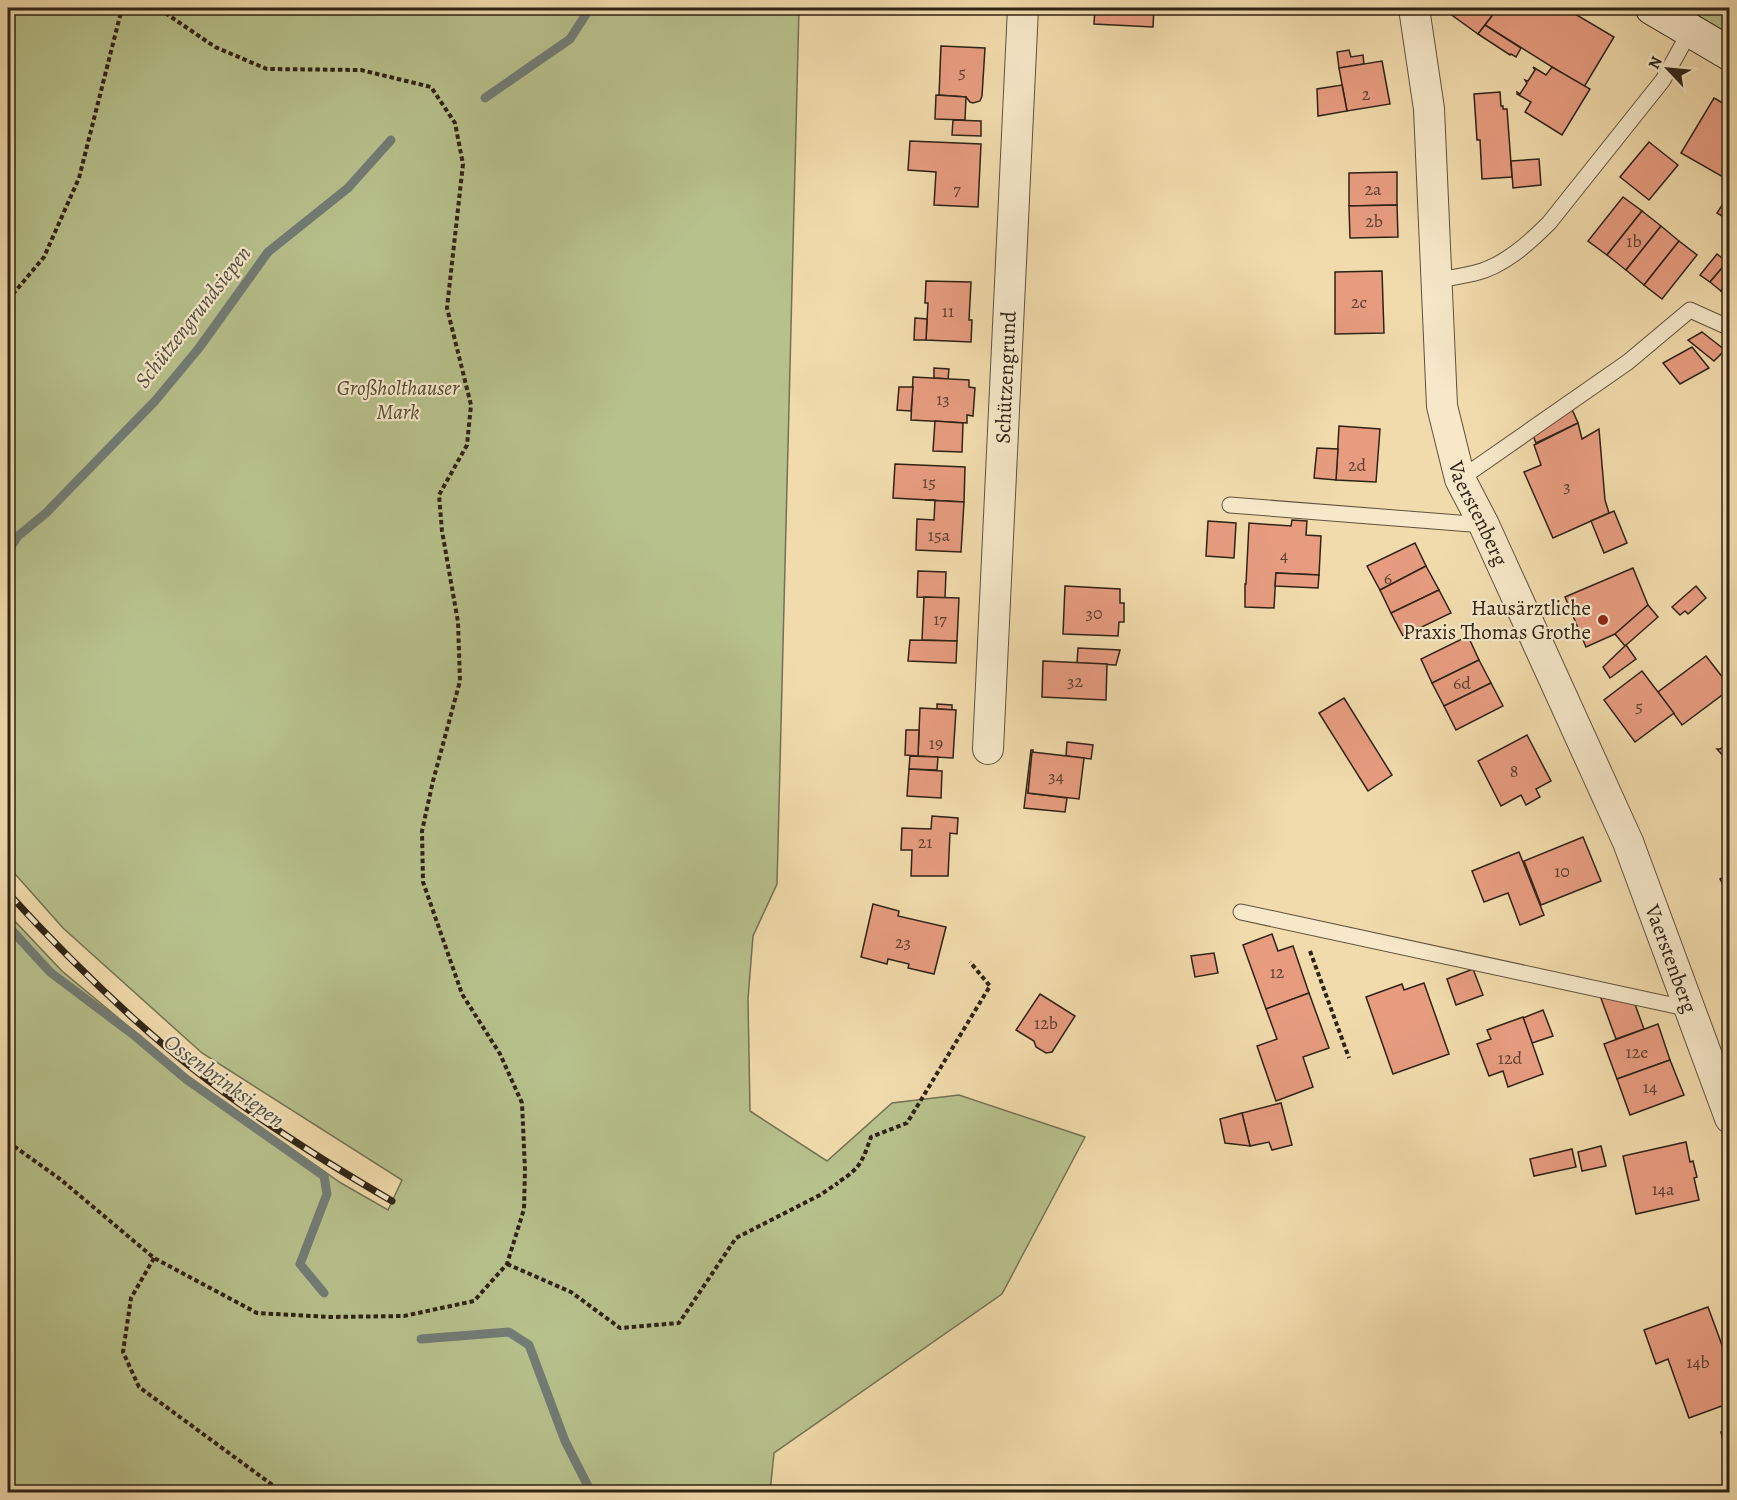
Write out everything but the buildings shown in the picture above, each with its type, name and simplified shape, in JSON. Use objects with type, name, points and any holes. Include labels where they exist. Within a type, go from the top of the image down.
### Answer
[{"type":"main road","points":[[1652,8],[1730,54]]},
{"type":"street","name":"Schützengrund","points":[[988,749],[1023,8]]},
{"type":"street","name":"Vaerstenberg","points":[[1414,8],[1429,109],[1442,406],[1460,478],[1484,525],[1628,842],[1730,1118]]},
{"type":"lane","points":[[1437,280],[1477,273],[1504,260],[1530,242],[1549,223],[1663,80],[1690,31]]},
{"type":"lane","points":[[1460,478],[1629,362],[1690,310],[1730,328]]},
{"type":"lane","points":[[1230,505],[1484,525]]},
{"type":"lane","points":[[1242,912],[1690,1009]]},
{"type":"path","points":[[8,300],[44,257],[79,178],[122,8]]},
{"type":"path","points":[[8,1142],[60,1179],[154,1258],[257,1312],[330,1317],[404,1316],[474,1301],[507,1264],[524,1209],[522,1102],[500,1054],[462,994],[423,882],[422,831],[460,681],[458,622],[442,531],[439,495],[467,445],[471,405],[447,308],[463,164],[455,123],[431,87],[361,70],[267,69],[215,47],[158,8]]},
{"type":"path","points":[[1300,925],[1349,1058]]},
{"type":"path","points":[[507,1264],[571,1292],[620,1328],[679,1323],[736,1238],[820,1195],[848,1176],[862,1162],[872,1137],[908,1123],[990,986],[970,962]]},
{"type":"path","points":[[154,1258],[131,1298],[123,1352],[139,1387],[282,1492]]},
{"type":"green space","name":"Großholthauser Mark","points":[[8,8],[799,8],[777,884],[753,936],[748,999],[750,1111],[827,1161],[892,1103],[959,1095],[1085,1137],[1002,1294],[774,1453],[770,1492],[8,1492],[8,914],[62,971],[189,1077],[341,1183],[388,1210],[402,1180],[202,1053],[63,928],[8,866]]},
{"type":"green space","points":[[1685,8],[1729,8],[1729,54],[1690,31]]},
{"type":"waterway","name":"Schützengrundsiepen","points":[[485,98],[570,39],[590,8]]},
{"type":"waterway","name":"Schützengrundsiepen","points":[[8,551],[18,536],[46,513],[155,401],[199,348],[268,252],[348,188],[391,140]]},
{"type":"waterway","name":"Ossenbrinksiepen","points":[[8,926],[50,972],[135,1036],[186,1079],[324,1176],[327,1194],[300,1264],[324,1293]]},
{"type":"waterway","name":"Ossenbrinksiepen","points":[[421,1339],[509,1332],[529,1345],[565,1441],[591,1492]]},
{"type":"railway","points":[[8,893],[101,989],[194,1070],[291,1139],[392,1201]]},
{"type":"place","name":"Hausärztliche Praxis Thomas Grothe","points":[[1603,620]]}]
